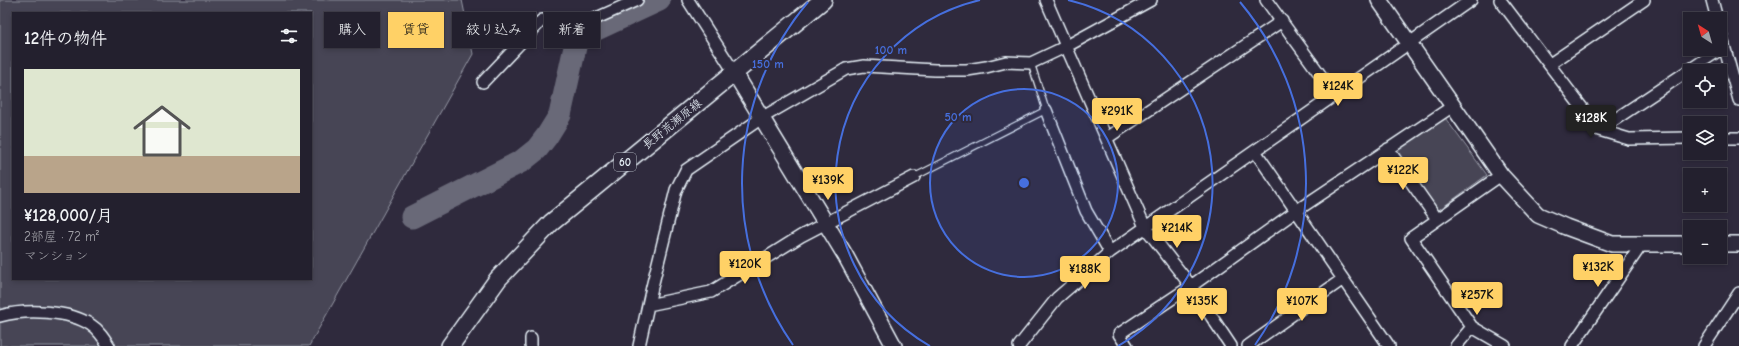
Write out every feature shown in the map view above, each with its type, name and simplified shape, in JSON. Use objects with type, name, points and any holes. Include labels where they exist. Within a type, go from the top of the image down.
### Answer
[{"type":"main road","name":"長野荒瀬原線","points":[[450,346],[498,278],[551,223],[824,0]]},
{"type":"street","points":[[483,82],[542,20],[579,26],[637,0]]},
{"type":"street","points":[[688,0],[762,117],[826,223],[894,346]]},
{"type":"street","points":[[1046,0],[1145,227],[1191,286],[1232,346]]},
{"type":"street","points":[[639,346],[676,190],[686,170],[762,117],[846,69],[864,66],[935,70],[967,70],[986,68],[1006,62],[1031,63],[1067,46],[1151,0]]},
{"type":"street","points":[[1266,0],[1335,95]]},
{"type":"street","points":[[1379,0],[1501,175],[1538,214],[1566,227],[1612,244],[1683,244]]},
{"type":"street","points":[[1019,346],[1057,298],[1110,252],[1471,0]]},
{"type":"street","points":[[1500,0],[1550,64],[1598,130],[1629,139],[1683,138]]},
{"type":"street","points":[[1550,64],[1644,0]]},
{"type":"street","points":[[1712,0],[1715,12]]},
{"type":"street","points":[[1107,138],[1282,21]]},
{"type":"street","points":[[1598,130],[1710,56]]},
{"type":"street","points":[[1727,56],[1739,100]]},
{"type":"street","points":[[1127,346],[1119,334],[1191,286],[1296,211],[1453,106]]},
{"type":"street","points":[[1046,110],[1086,211],[1110,252]]},
{"type":"street","points":[[1727,138],[1739,138]]},
{"type":"street","points":[[1388,149],[1437,219]]},
{"type":"street","points":[[1254,151],[1389,346]]},
{"type":"street","points":[[1501,175],[1411,238],[1472,327],[1505,346]]},
{"type":"street","points":[[648,305],[711,292],[801,236],[914,177]]},
{"type":"street","points":[[1572,346],[1642,244]]},
{"type":"street","points":[[1727,244],[1739,244]]},
{"type":"street","points":[[1248,346],[1343,279]]},
{"type":"street","points":[[1704,346],[1739,293]]},
{"type":"street","points":[[0,316],[11,313],[34,312],[53,313],[75,318],[90,324],[102,334],[109,346]]},
{"type":"street","points":[[1456,346],[1472,327]]},
{"type":"lane","points":[[914,177],[1046,110],[1031,63]]},
{"type":"shaded area","points":[[0,0],[462,0],[464,12],[452,12],[452,48],[472,48],[473,54],[309,346],[0,346]]},
{"type":"shaded area","points":[[1440,111],[1487,175],[1436,212],[1393,151]]},
{"type":"waterway","points":[[412,217],[522,161],[537,149],[560,115],[577,38],[659,0]]}]
